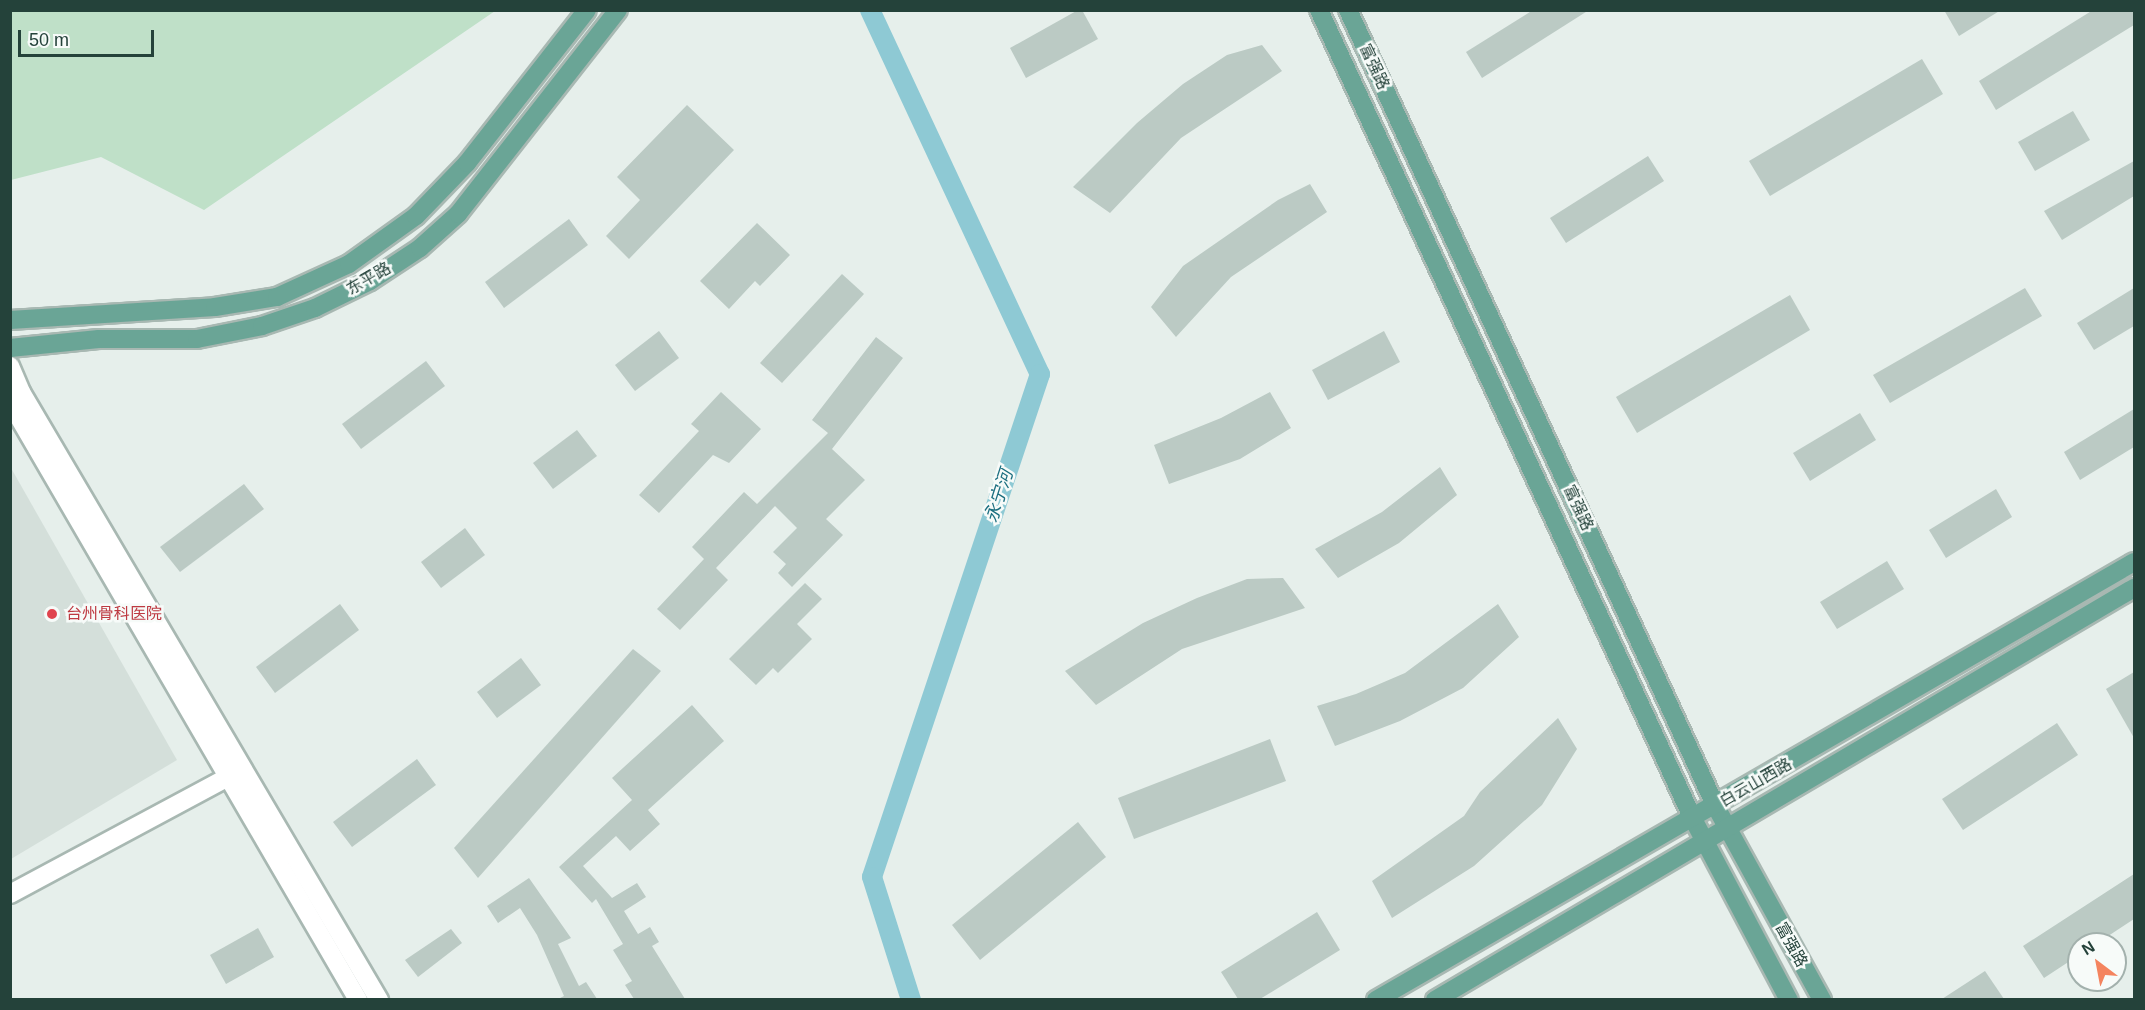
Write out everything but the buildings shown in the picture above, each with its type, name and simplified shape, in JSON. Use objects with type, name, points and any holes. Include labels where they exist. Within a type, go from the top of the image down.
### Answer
[{"type":"main road","name":"东平路","points":[[10,320],[215,308],[277,297],[349,264],[416,216],[466,163],[587,10]]},
{"type":"main road","name":"东平路","points":[[10,348],[99,339],[196,339],[262,326],[315,308],[369,281],[420,248],[458,214],[618,10]]},
{"type":"main road","name":"富强路","points":[[1319,10],[1693,819],[1789,999]]},
{"type":"main road","name":"富强路","points":[[1348,10],[1716,807],[1822,999]]},
{"type":"main road","name":"白云山西路","points":[[1376,999],[1716,807],[2134,562]]},
{"type":"main road","name":"白云山西路","points":[[1435,999],[2134,588]]},
{"type":"street","points":[[10,366],[21,392],[236,773],[358,999]]},
{"type":"street","points":[[10,402],[236,773],[379,999]]},
{"type":"street","points":[[10,894],[236,773]]},
{"type":"shaded area","name":"台州骨科医院","points":[[11,468],[177,760],[10,859]]},
{"type":"green space","points":[[11,10],[495,11],[204,210],[101,157],[11,180]]},
{"type":"waterway","name":"永宁河","points":[[870,10],[1040,374],[872,877],[911,1000]]},
{"type":"place","name":"台州骨科医院","points":[[52,614]]}]
